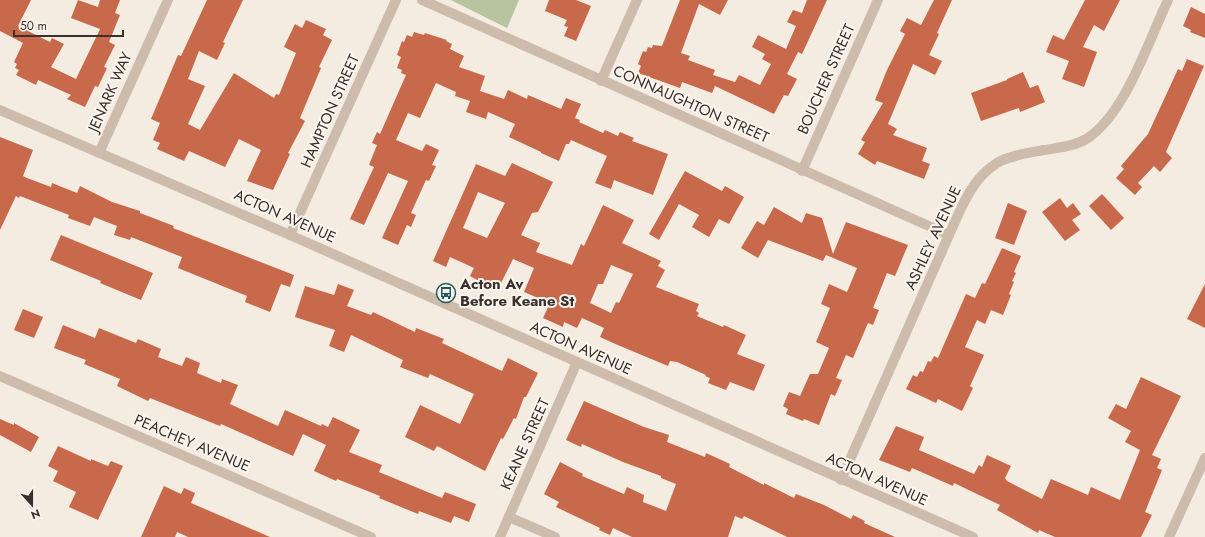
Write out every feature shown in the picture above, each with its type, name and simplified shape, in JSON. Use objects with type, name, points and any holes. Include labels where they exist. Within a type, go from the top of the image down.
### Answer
[{"type":"street","name":"JENARK WAY","points":[[99,153],[168,0]]},
{"type":"street","name":"HAMPTON STREET","points":[[290,235],[396,0]]},
{"type":"street","name":"CONNAUGHTON STREET","points":[[422,0],[802,171],[949,235]]},
{"type":"street","points":[[601,81],[637,0]]},
{"type":"street","name":"BOUCHER STREET","points":[[802,171],[878,0]]},
{"type":"street","name":"ASHLEY AVENUE","points":[[841,480],[949,235],[966,199],[978,179],[997,163],[1022,154],[1061,147],[1087,139],[1109,120],[1125,95],[1168,0]]},
{"type":"street","name":"ACTON AVENUE","points":[[0,110],[290,235],[841,480],[973,537]]},
{"type":"street","name":"KEANE STREET","points":[[500,537],[577,362]]},
{"type":"street","name":"PEACHEY AVENUE","points":[[0,376],[371,537]]},
{"type":"street","points":[[1169,537],[1205,458]]},
{"type":"street","points":[[509,517],[555,537]]},
{"type":"green space","points":[[451,0],[519,0],[507,28]]},
{"type":"building","points":[[0,0],[31,0],[18,26],[50,42],[52,38],[64,44],[51,67],[76,79],[100,29],[71,18],[78,0],[98,7],[100,0],[120,0],[115,13],[120,15],[109,42],[115,45],[104,67],[107,68],[98,87],[95,86],[85,107],[67,99],[71,95],[38,80],[36,85],[16,75],[19,70],[15,68],[17,64],[14,62],[23,43],[0,31]]},
{"type":"building","points":[[207,0],[243,0],[223,42],[225,43],[217,60],[199,51],[188,79],[205,86],[188,124],[200,130],[234,73],[274,98],[276,94],[279,95],[296,53],[284,47],[295,24],[302,28],[306,20],[326,29],[323,35],[332,40],[319,67],[321,68],[300,118],[305,121],[288,153],[290,154],[273,190],[247,181],[261,150],[239,139],[225,167],[189,151],[184,161],[157,149],[160,143],[153,140],[160,123],[151,119],[178,55],[181,56]]},
{"type":"building","points":[[549,0],[576,0],[591,6],[576,41],[564,36],[568,27],[564,26],[567,20],[545,11]]},
{"type":"building","points":[[680,0],[728,0],[720,15],[699,4],[681,53],[690,56],[688,60],[715,70],[713,75],[735,82],[739,75],[760,85],[771,64],[762,59],[765,54],[752,47],[758,35],[786,49],[796,26],[787,22],[793,10],[802,13],[807,0],[827,0],[802,54],[798,52],[787,74],[797,79],[788,96],[784,95],[774,114],[715,86],[712,93],[682,82],[680,88],[638,73],[641,66],[638,64],[643,51],[646,52],[648,47],[652,48],[653,45],[662,46]]},
{"type":"building","points":[[934,0],[952,0],[929,55],[942,61],[935,75],[913,64],[888,124],[897,129],[893,135],[927,148],[922,161],[930,164],[924,179],[877,161],[875,165],[858,154],[865,142],[861,140],[883,103],[875,100],[887,70],[905,34],[900,31],[907,18],[921,25]]},
{"type":"building","points":[[1085,0],[1120,0],[1104,31],[1094,25],[1083,47],[1097,52],[1084,87],[1062,79],[1069,61],[1046,52],[1053,35],[1064,40]]},
{"type":"building","points":[[1191,7],[1205,14],[1205,38],[1190,32],[1191,30],[1183,26]]},
{"type":"building","points":[[414,32],[424,35],[425,33],[447,40],[446,41],[452,44],[450,49],[464,56],[459,67],[485,76],[480,91],[504,99],[508,90],[527,99],[528,95],[561,109],[566,98],[581,104],[575,118],[580,120],[579,122],[603,133],[605,130],[618,136],[620,132],[634,138],[632,141],[668,154],[653,195],[614,180],[611,189],[595,183],[607,156],[571,140],[569,144],[566,144],[559,161],[509,137],[515,124],[488,112],[486,119],[466,112],[470,101],[455,96],[456,92],[436,83],[420,118],[408,113],[396,140],[422,151],[426,144],[439,150],[432,165],[436,166],[429,181],[426,180],[411,213],[416,215],[411,227],[407,225],[398,245],[382,238],[408,181],[388,173],[364,225],[350,219],[374,167],[369,165],[377,145],[372,143],[377,132],[380,134],[406,75],[401,73],[402,70],[397,68],[401,57],[397,55],[402,41],[404,42],[407,35],[412,37]]},
{"type":"building","points":[[1187,59],[1204,66],[1166,152],[1172,158],[1160,172],[1154,166],[1138,183],[1142,187],[1135,195],[1116,178],[1124,169],[1121,166],[1148,134],[1178,69],[1182,71]]},
{"type":"building","points":[[1023,72],[1030,88],[1038,85],[1045,102],[1020,112],[1019,108],[981,121],[971,93],[1007,80]]},
{"type":"building","points":[[0,137],[33,150],[23,176],[51,187],[52,183],[77,193],[80,186],[112,202],[140,211],[140,213],[174,226],[173,228],[294,275],[290,287],[281,284],[270,312],[245,302],[247,296],[178,268],[182,257],[131,237],[130,240],[114,235],[117,226],[94,217],[90,226],[68,218],[69,215],[20,196],[19,198],[16,196],[0,230]]},
{"type":"building","points":[[512,163],[553,182],[538,212],[532,213],[521,235],[540,243],[536,252],[572,265],[581,244],[584,246],[603,205],[634,220],[622,243],[661,261],[658,266],[665,270],[656,287],[699,304],[696,311],[699,313],[697,316],[723,327],[724,325],[746,335],[737,354],[765,365],[754,391],[730,382],[726,390],[708,383],[710,378],[705,376],[706,375],[677,362],[670,361],[668,366],[613,343],[600,337],[604,328],[582,318],[577,328],[564,322],[563,327],[543,318],[550,303],[524,292],[534,268],[513,259],[499,287],[490,282],[488,286],[470,276],[474,268],[450,257],[446,267],[433,261],[476,164],[505,176]],"holes":[[[478,192],[505,203],[487,238],[463,228]],[[611,265],[633,274],[619,303],[616,302],[611,313],[590,303],[598,284],[603,284]]]},
{"type":"building","points":[[685,171],[722,191],[725,186],[744,197],[729,224],[719,219],[709,237],[692,227],[699,215],[679,204],[659,240],[649,234]]},
{"type":"building","points":[[1102,194],[1124,218],[1111,230],[1089,206]]},
{"type":"building","points":[[1060,198],[1067,208],[1073,203],[1081,214],[1072,220],[1080,230],[1065,241],[1042,212]]},
{"type":"building","points":[[1008,203],[1027,211],[1014,245],[995,238]]},
{"type":"building","points":[[774,207],[802,223],[806,213],[822,218],[833,254],[846,222],[908,245],[895,276],[887,273],[873,308],[879,310],[873,325],[868,323],[853,358],[846,355],[836,378],[842,380],[835,396],[831,394],[819,425],[804,419],[803,421],[786,414],[788,409],[783,406],[789,392],[800,396],[810,374],[818,374],[829,348],[816,342],[830,308],[821,304],[829,284],[847,292],[857,268],[826,255],[823,261],[768,240],[758,258],[741,248],[757,221],[764,225]]},
{"type":"building","points":[[61,235],[153,273],[141,300],[100,283],[101,281],[50,260]]},
{"type":"building","points":[[1002,248],[1021,256],[1014,272],[1016,273],[1012,281],[1014,282],[1009,294],[1011,295],[1003,315],[991,310],[985,324],[977,320],[965,347],[984,355],[970,386],[973,388],[962,411],[938,399],[936,403],[906,389],[913,375],[917,377],[920,371],[923,372],[928,361],[931,362],[934,356],[938,358],[966,294],[975,298],[982,283],[985,284]]},
{"type":"building","points":[[338,284],[354,290],[347,306],[371,315],[373,312],[415,332],[416,328],[444,339],[442,343],[502,371],[508,358],[538,373],[526,397],[524,397],[516,419],[514,418],[503,439],[501,438],[485,471],[437,446],[434,451],[405,437],[420,405],[460,424],[474,394],[430,374],[428,378],[400,367],[403,360],[351,335],[344,352],[329,346],[335,330],[295,317],[305,286],[334,295]]},
{"type":"building","points":[[1205,284],[1205,328],[1187,319]]},
{"type":"building","points":[[23,309],[43,317],[34,338],[14,330]]},
{"type":"building","points":[[63,325],[95,338],[99,328],[136,343],[138,339],[161,349],[158,357],[182,366],[186,357],[200,363],[197,373],[221,383],[222,379],[238,385],[230,404],[278,426],[285,410],[321,426],[322,424],[328,427],[333,417],[360,430],[349,452],[382,465],[379,472],[442,498],[445,492],[476,504],[469,522],[454,516],[451,523],[419,511],[418,514],[379,498],[380,496],[337,479],[336,481],[314,471],[326,445],[303,434],[293,456],[221,424],[220,426],[150,398],[148,401],[117,386],[120,379],[84,364],[86,360],[54,348]]},
{"type":"building","points":[[1141,377],[1181,396],[1152,455],[1161,459],[1157,468],[1162,470],[1145,512],[1152,515],[1141,537],[1055,537],[1039,530],[1038,533],[997,510],[1000,505],[954,483],[953,486],[912,468],[910,472],[879,460],[896,426],[924,437],[919,450],[974,474],[979,465],[982,467],[987,455],[1011,466],[1005,478],[1007,481],[1042,499],[1051,479],[1088,495],[1091,487],[1120,500],[1140,450],[1125,442],[1131,431],[1108,418],[1116,404],[1126,409]]},
{"type":"building","points":[[584,401],[644,427],[669,435],[667,442],[705,457],[706,453],[730,464],[729,467],[764,485],[764,483],[794,498],[796,494],[824,505],[851,519],[853,515],[865,521],[864,523],[895,537],[787,537],[744,516],[742,519],[735,516],[728,537],[632,537],[613,528],[610,535],[599,530],[600,528],[556,507],[559,502],[544,494],[560,462],[583,474],[582,476],[624,494],[627,487],[644,495],[643,502],[666,511],[676,484],[661,478],[661,476],[623,462],[582,444],[581,447],[566,440]]},
{"type":"building","points":[[0,419],[14,425],[14,423],[39,437],[31,452],[0,435]]},
{"type":"building","points":[[58,446],[91,461],[91,459],[108,466],[111,461],[123,466],[98,520],[69,507],[76,492],[53,481],[58,471],[48,466]]},
{"type":"building","points":[[164,486],[181,494],[184,488],[195,493],[191,503],[270,537],[188,537],[177,532],[175,537],[141,537]]},
{"type":"place","name":"Acton Av Before Keane St","points":[[446,293]]}]
